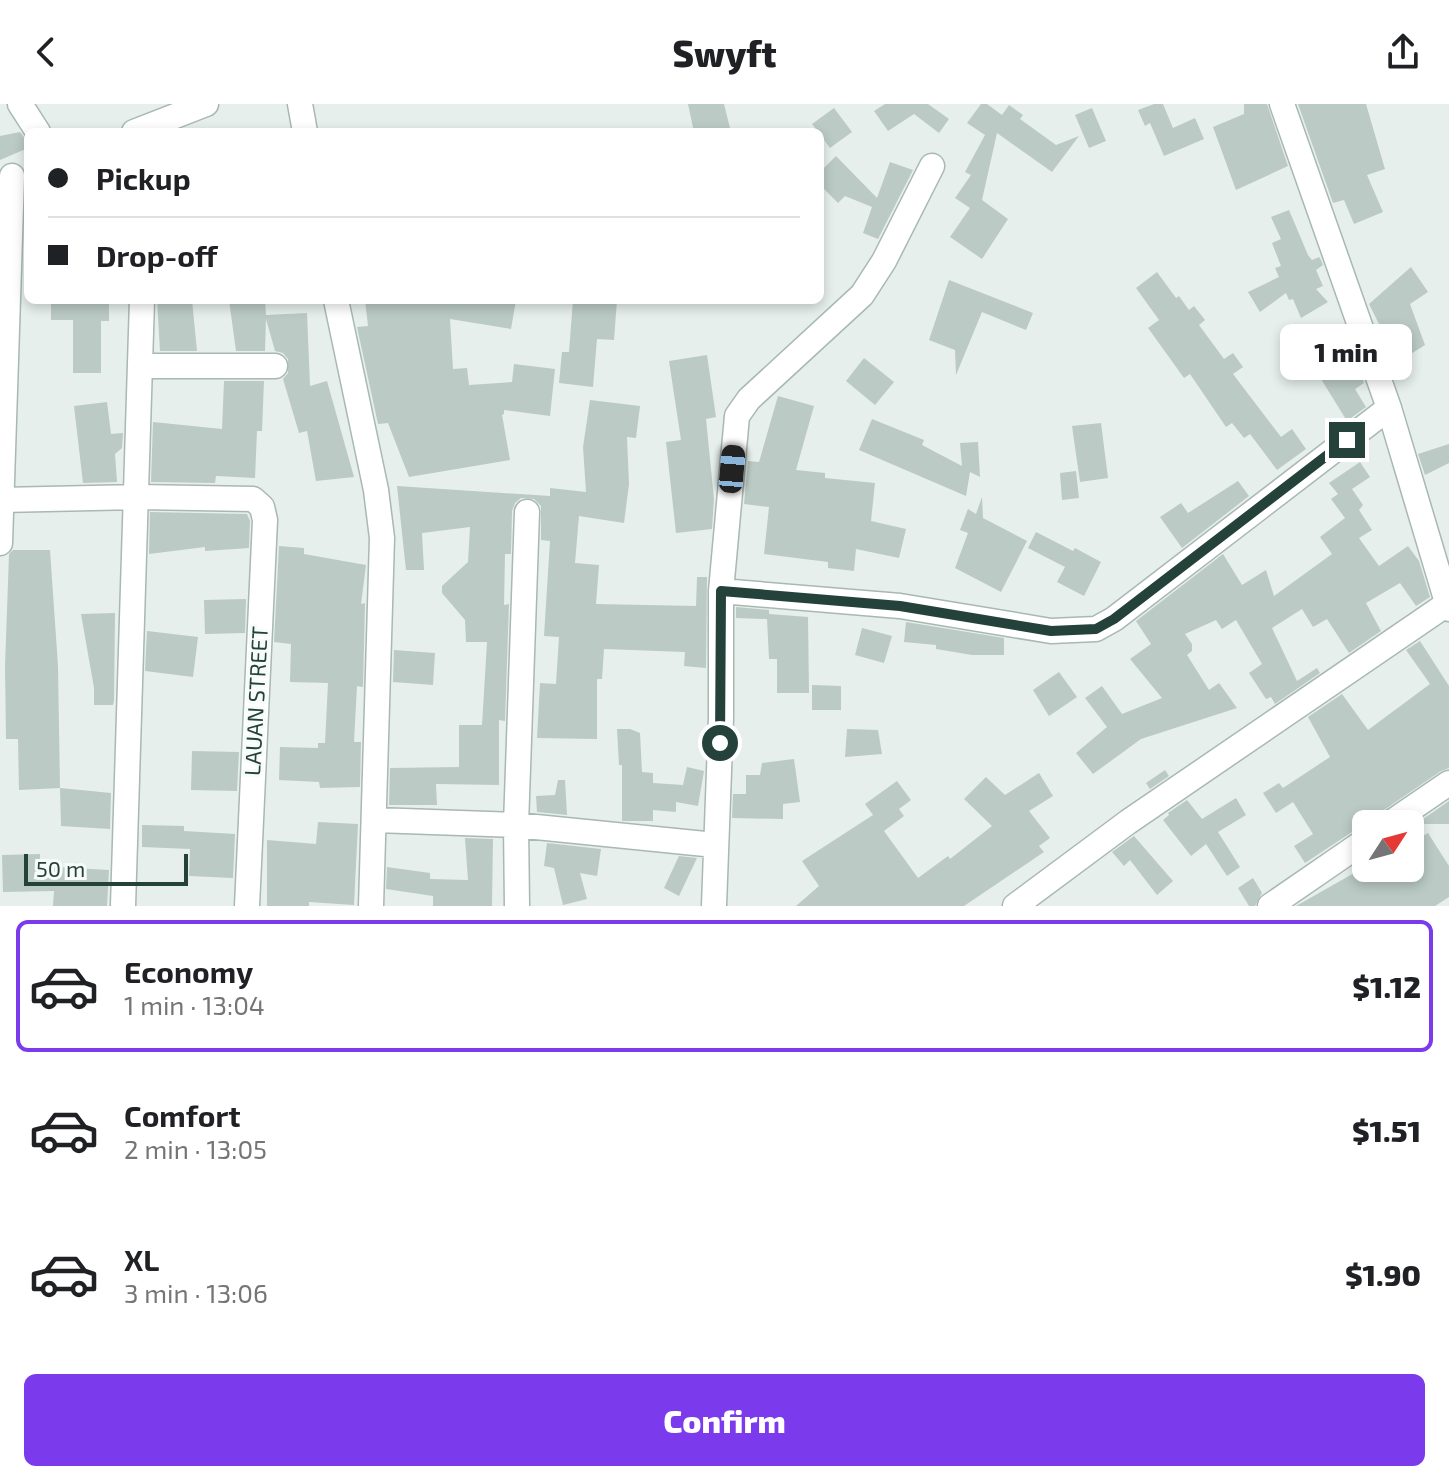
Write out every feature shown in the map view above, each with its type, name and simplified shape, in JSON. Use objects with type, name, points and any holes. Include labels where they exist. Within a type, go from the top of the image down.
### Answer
[{"type":"street","points":[[20,104],[35,128]]},
{"type":"street","points":[[146,128],[206,104]]},
{"type":"street","points":[[300,104],[304,128]]},
{"type":"street","points":[[1015,906],[1128,822],[1448,607],[1389,408],[1282,104]]},
{"type":"street","points":[[714,906],[721,717],[721,591],[737,416],[749,399],[862,295],[884,261],[932,166]]},
{"type":"street","points":[[0,543],[13,176]]},
{"type":"street","points":[[123,906],[142,304]]},
{"type":"street","points":[[337,304],[376,490],[382,538],[371,906]]},
{"type":"street","points":[[141,366],[275,366]]},
{"type":"street","points":[[721,591],[900,606],[1051,631],[1096,629],[1114,619],[1389,408]]},
{"type":"street","points":[[1,500],[138,497]]},
{"type":"street","name":"LAUAN STREET","points":[[138,497],[253,499],[262,507],[265,520],[247,906]]},
{"type":"street","points":[[517,906],[516,825],[527,512]]},
{"type":"street","points":[[1409,810],[1449,783]]},
{"type":"street","points":[[375,820],[516,825],[715,845]]},
{"type":"street","points":[[1270,906],[1352,850]]},
{"type":"building","points":[[688,104],[724,104],[730,128],[693,128]]},
{"type":"building","points":[[885,104],[928,104],[949,119],[939,133],[914,114],[888,131],[874,111]]},
{"type":"building","points":[[981,104],[987,104],[1002,115],[1009,105],[1023,115],[1020,119],[1056,145],[1079,136],[1052,172],[997,133],[982,200],[1008,219],[982,259],[950,237],[970,208],[955,198],[971,175],[965,172],[985,135],[967,123]]},
{"type":"building","points":[[1163,104],[1173,128],[1195,118],[1204,139],[1164,156],[1150,123],[1145,126],[1138,110]]},
{"type":"building","points":[[1244,104],[1267,104],[1288,166],[1236,190],[1213,127],[1244,114]]},
{"type":"building","points":[[1298,104],[1366,104],[1385,169],[1367,175],[1383,212],[1354,224],[1344,200],[1333,203]]},
{"type":"building","points":[[834,108],[852,132],[830,148],[824,140],[824,128],[815,128],[812,124]]},
{"type":"building","points":[[1092,108],[1106,141],[1089,148],[1075,115]]},
{"type":"building","points":[[20,132],[24,137],[24,150],[0,160],[0,136]]},
{"type":"building","points":[[836,156],[877,198],[890,162],[913,170],[878,239],[863,233],[872,207],[845,196],[838,203],[824,189],[824,168]]},
{"type":"building","points":[[1289,210],[1308,255],[1312,260],[1319,257],[1321,260],[1323,265],[1316,270],[1323,286],[1316,289],[1328,302],[1301,318],[1293,299],[1289,300],[1286,293],[1260,312],[1248,292],[1279,277],[1275,268],[1281,266],[1272,243],[1281,239],[1271,217]]},
{"type":"building","points":[[1411,267],[1428,292],[1410,304],[1425,345],[1398,362],[1369,304]]},
{"type":"building","points":[[1157,272],[1176,298],[1179,296],[1189,310],[1194,306],[1205,320],[1199,325],[1224,359],[1233,353],[1243,367],[1233,374],[1281,437],[1292,429],[1306,449],[1277,470],[1250,434],[1244,438],[1232,423],[1226,427],[1190,374],[1184,378],[1148,328],[1159,320],[1136,288]]},
{"type":"building","points":[[949,280],[1033,313],[1026,330],[982,312],[956,375],[955,350],[929,340]]},
{"type":"building","points":[[51,304],[109,304],[109,321],[101,321],[101,373],[73,373],[73,320],[51,320]]},
{"type":"building","points":[[157,304],[192,304],[197,351],[160,351]]},
{"type":"building","points":[[230,304],[265,304],[266,315],[307,313],[310,386],[327,381],[354,477],[316,481],[307,431],[299,433],[283,379],[288,373],[288,359],[283,353],[275,351],[266,319],[265,351],[236,351]]},
{"type":"building","points":[[365,304],[515,304],[511,329],[450,319],[453,369],[467,368],[469,385],[512,382],[514,364],[555,369],[550,416],[504,410],[502,415],[510,460],[409,477],[388,423],[378,424],[357,327],[368,326]]},
{"type":"building","points":[[573,304],[617,304],[614,340],[597,339],[593,387],[559,383],[562,352],[569,352]]},
{"type":"building","points":[[1333,336],[1348,359],[1355,356],[1364,383],[1355,389],[1366,407],[1347,421],[1308,358]]},
{"type":"building","points":[[1297,340],[1305,357],[1290,368],[1280,352]]},
{"type":"building","points":[[707,355],[716,417],[706,419],[714,499],[712,529],[676,533],[666,442],[681,440],[669,361]]},
{"type":"building","points":[[864,358],[894,382],[875,405],[846,381]]},
{"type":"building","points":[[224,381],[264,381],[262,431],[257,431],[255,478],[216,476],[215,483],[151,482],[153,422],[222,429]]},
{"type":"building","points":[[778,396],[814,406],[796,470],[825,473],[825,478],[875,483],[871,521],[906,529],[899,558],[856,549],[854,571],[828,568],[828,562],[764,554],[769,507],[744,504],[748,461],[759,462]]},
{"type":"building","points":[[590,400],[640,406],[636,438],[627,437],[629,484],[624,523],[579,516],[575,563],[599,565],[596,604],[696,606],[697,577],[707,577],[706,668],[684,666],[685,652],[604,649],[602,679],[597,679],[597,739],[537,738],[540,683],[556,684],[559,637],[544,636],[550,541],[541,540],[541,506],[534,499],[521,498],[512,511],[511,554],[505,554],[504,605],[509,604],[505,721],[499,720],[499,785],[436,784],[437,805],[389,805],[390,768],[459,767],[459,725],[482,725],[487,642],[466,642],[465,620],[442,593],[442,586],[468,562],[470,527],[422,533],[424,570],[406,570],[397,486],[550,496],[550,488],[586,492],[583,447]]},
{"type":"building","points":[[107,402],[111,434],[123,433],[122,448],[115,454],[117,482],[83,483],[74,406]]},
{"type":"building","points":[[872,419],[924,440],[922,445],[962,466],[960,443],[978,442],[980,477],[970,472],[966,496],[859,450]]},
{"type":"building","points":[[1101,423],[1108,478],[1080,482],[1072,426]]},
{"type":"building","points":[[1449,444],[1449,463],[1425,475],[1418,454]]},
{"type":"building","points":[[1360,462],[1370,477],[1352,489],[1363,505],[1359,510],[1372,530],[1359,538],[1379,566],[1408,546],[1419,561],[1430,597],[1416,606],[1400,583],[1366,603],[1381,631],[1349,653],[1327,619],[1313,627],[1302,609],[1272,628],[1297,681],[1317,668],[1320,673],[1275,704],[1271,697],[1266,699],[1249,673],[1262,664],[1236,620],[1222,629],[1216,620],[1185,634],[1192,644],[1192,651],[1187,655],[1209,690],[1219,683],[1237,708],[1141,739],[1093,774],[1076,753],[1107,727],[1085,698],[1102,686],[1122,714],[1162,698],[1130,659],[1151,644],[1136,621],[1223,554],[1242,585],[1266,570],[1274,596],[1332,554],[1320,537],[1345,518],[1331,499],[1338,494],[1329,483]]},
{"type":"building","points":[[1076,471],[1079,498],[1062,500],[1060,473]]},
{"type":"building","points":[[1238,481],[1249,496],[1182,548],[1160,517],[1181,503],[1188,513]]},
{"type":"building","points":[[982,497],[983,518],[1027,541],[1001,592],[955,568],[968,533],[960,530],[968,509],[976,514]]},
{"type":"building","points":[[150,512],[247,514],[250,521],[249,548],[205,551],[205,547],[149,554]]},
{"type":"building","points":[[1036,532],[1101,562],[1084,596],[1057,582],[1065,567],[1028,548]]},
{"type":"building","points":[[279,546],[304,548],[304,554],[366,565],[361,604],[365,603],[363,687],[357,686],[354,742],[361,742],[360,787],[320,788],[319,782],[279,780],[280,747],[318,748],[318,743],[325,743],[328,683],[290,682],[291,644],[274,642]]},
{"type":"building","points":[[13,550],[50,550],[58,666],[60,788],[19,790],[18,739],[6,739],[9,554]]},
{"type":"building","points":[[246,599],[245,633],[205,634],[204,600]]},
{"type":"building","points":[[736,607],[808,617],[809,693],[777,693],[777,659],[769,659],[767,619],[736,618]]},
{"type":"building","points":[[115,613],[114,701],[113,705],[94,705],[94,688],[81,614]]},
{"type":"building","points":[[906,622],[1004,638],[1004,655],[972,655],[936,649],[936,645],[904,642]]},
{"type":"building","points":[[862,628],[892,636],[884,663],[855,655]]},
{"type":"building","points":[[147,631],[198,637],[193,677],[145,671]]},
{"type":"building","points":[[1420,641],[1449,686],[1449,768],[1384,810],[1352,810],[1352,832],[1305,863],[1294,846],[1313,834],[1293,802],[1276,813],[1263,793],[1279,783],[1283,788],[1330,757],[1308,717],[1342,694],[1368,730],[1430,684],[1406,650]]},
{"type":"building","points":[[394,650],[435,653],[433,685],[393,682]]},
{"type":"building","points":[[1059,672],[1077,697],[1049,716],[1033,690]]},
{"type":"building","points":[[812,685],[841,686],[841,710],[812,710]]},
{"type":"building","points":[[617,729],[640,733],[642,772],[653,773],[653,783],[683,785],[687,767],[704,771],[698,806],[676,802],[676,812],[653,810],[653,821],[622,821],[622,765],[619,765]]},
{"type":"building","points":[[847,729],[878,730],[882,754],[845,757]]},
{"type":"building","points":[[192,751],[239,752],[237,791],[191,790]]},
{"type":"building","points":[[794,759],[800,802],[783,804],[783,819],[732,818],[733,794],[746,794],[746,775],[760,775],[762,763]]},
{"type":"building","points":[[1165,770],[1169,776],[1150,789],[1146,783]]},
{"type":"building","points":[[1039,773],[1053,796],[1029,811],[1050,838],[1039,846],[1044,852],[964,906],[796,906],[819,886],[802,861],[873,815],[865,804],[897,781],[911,800],[899,809],[904,816],[884,831],[918,878],[948,856],[950,859],[992,826],[964,799],[986,777],[1005,795]]},
{"type":"building","points":[[558,780],[565,780],[567,815],[537,812],[536,796],[555,795]]},
{"type":"building","points":[[60,788],[111,793],[110,829],[61,826]]},
{"type":"building","points":[[1236,798],[1246,815],[1218,832],[1240,867],[1227,876],[1206,844],[1191,856],[1163,820],[1187,800],[1202,819]]},
{"type":"building","points":[[1449,801],[1449,824],[1424,824],[1424,818]]},
{"type":"building","points":[[318,822],[358,824],[354,905],[309,902],[309,906],[267,906],[267,840],[316,844]]},
{"type":"building","points":[[142,825],[184,826],[184,831],[235,834],[233,878],[189,876],[190,849],[142,847]]},
{"type":"building","points":[[1428,833],[1449,866],[1449,897],[1435,906],[1296,906],[1352,874],[1352,882],[1424,882],[1424,835]]},
{"type":"building","points":[[1134,836],[1173,881],[1157,895],[1130,860],[1124,866],[1112,852]]},
{"type":"building","points":[[465,838],[493,839],[492,906],[433,906],[433,896],[386,889],[387,867],[430,873],[430,879],[468,880]]},
{"type":"building","points":[[547,843],[601,849],[597,876],[580,873],[587,899],[563,905],[554,868],[544,866]]},
{"type":"building","points":[[40,854],[40,866],[109,870],[107,906],[53,906],[54,891],[3,892],[2,855]]},
{"type":"building","points":[[679,856],[697,858],[679,896],[664,888]]},
{"type":"building","points":[[1253,878],[1262,893],[1255,906],[1249,906],[1238,888]]},
{"type":"route","points":[[720,743],[721,591],[900,606],[1051,631],[1096,629],[1114,619],[1347,440]]}]
